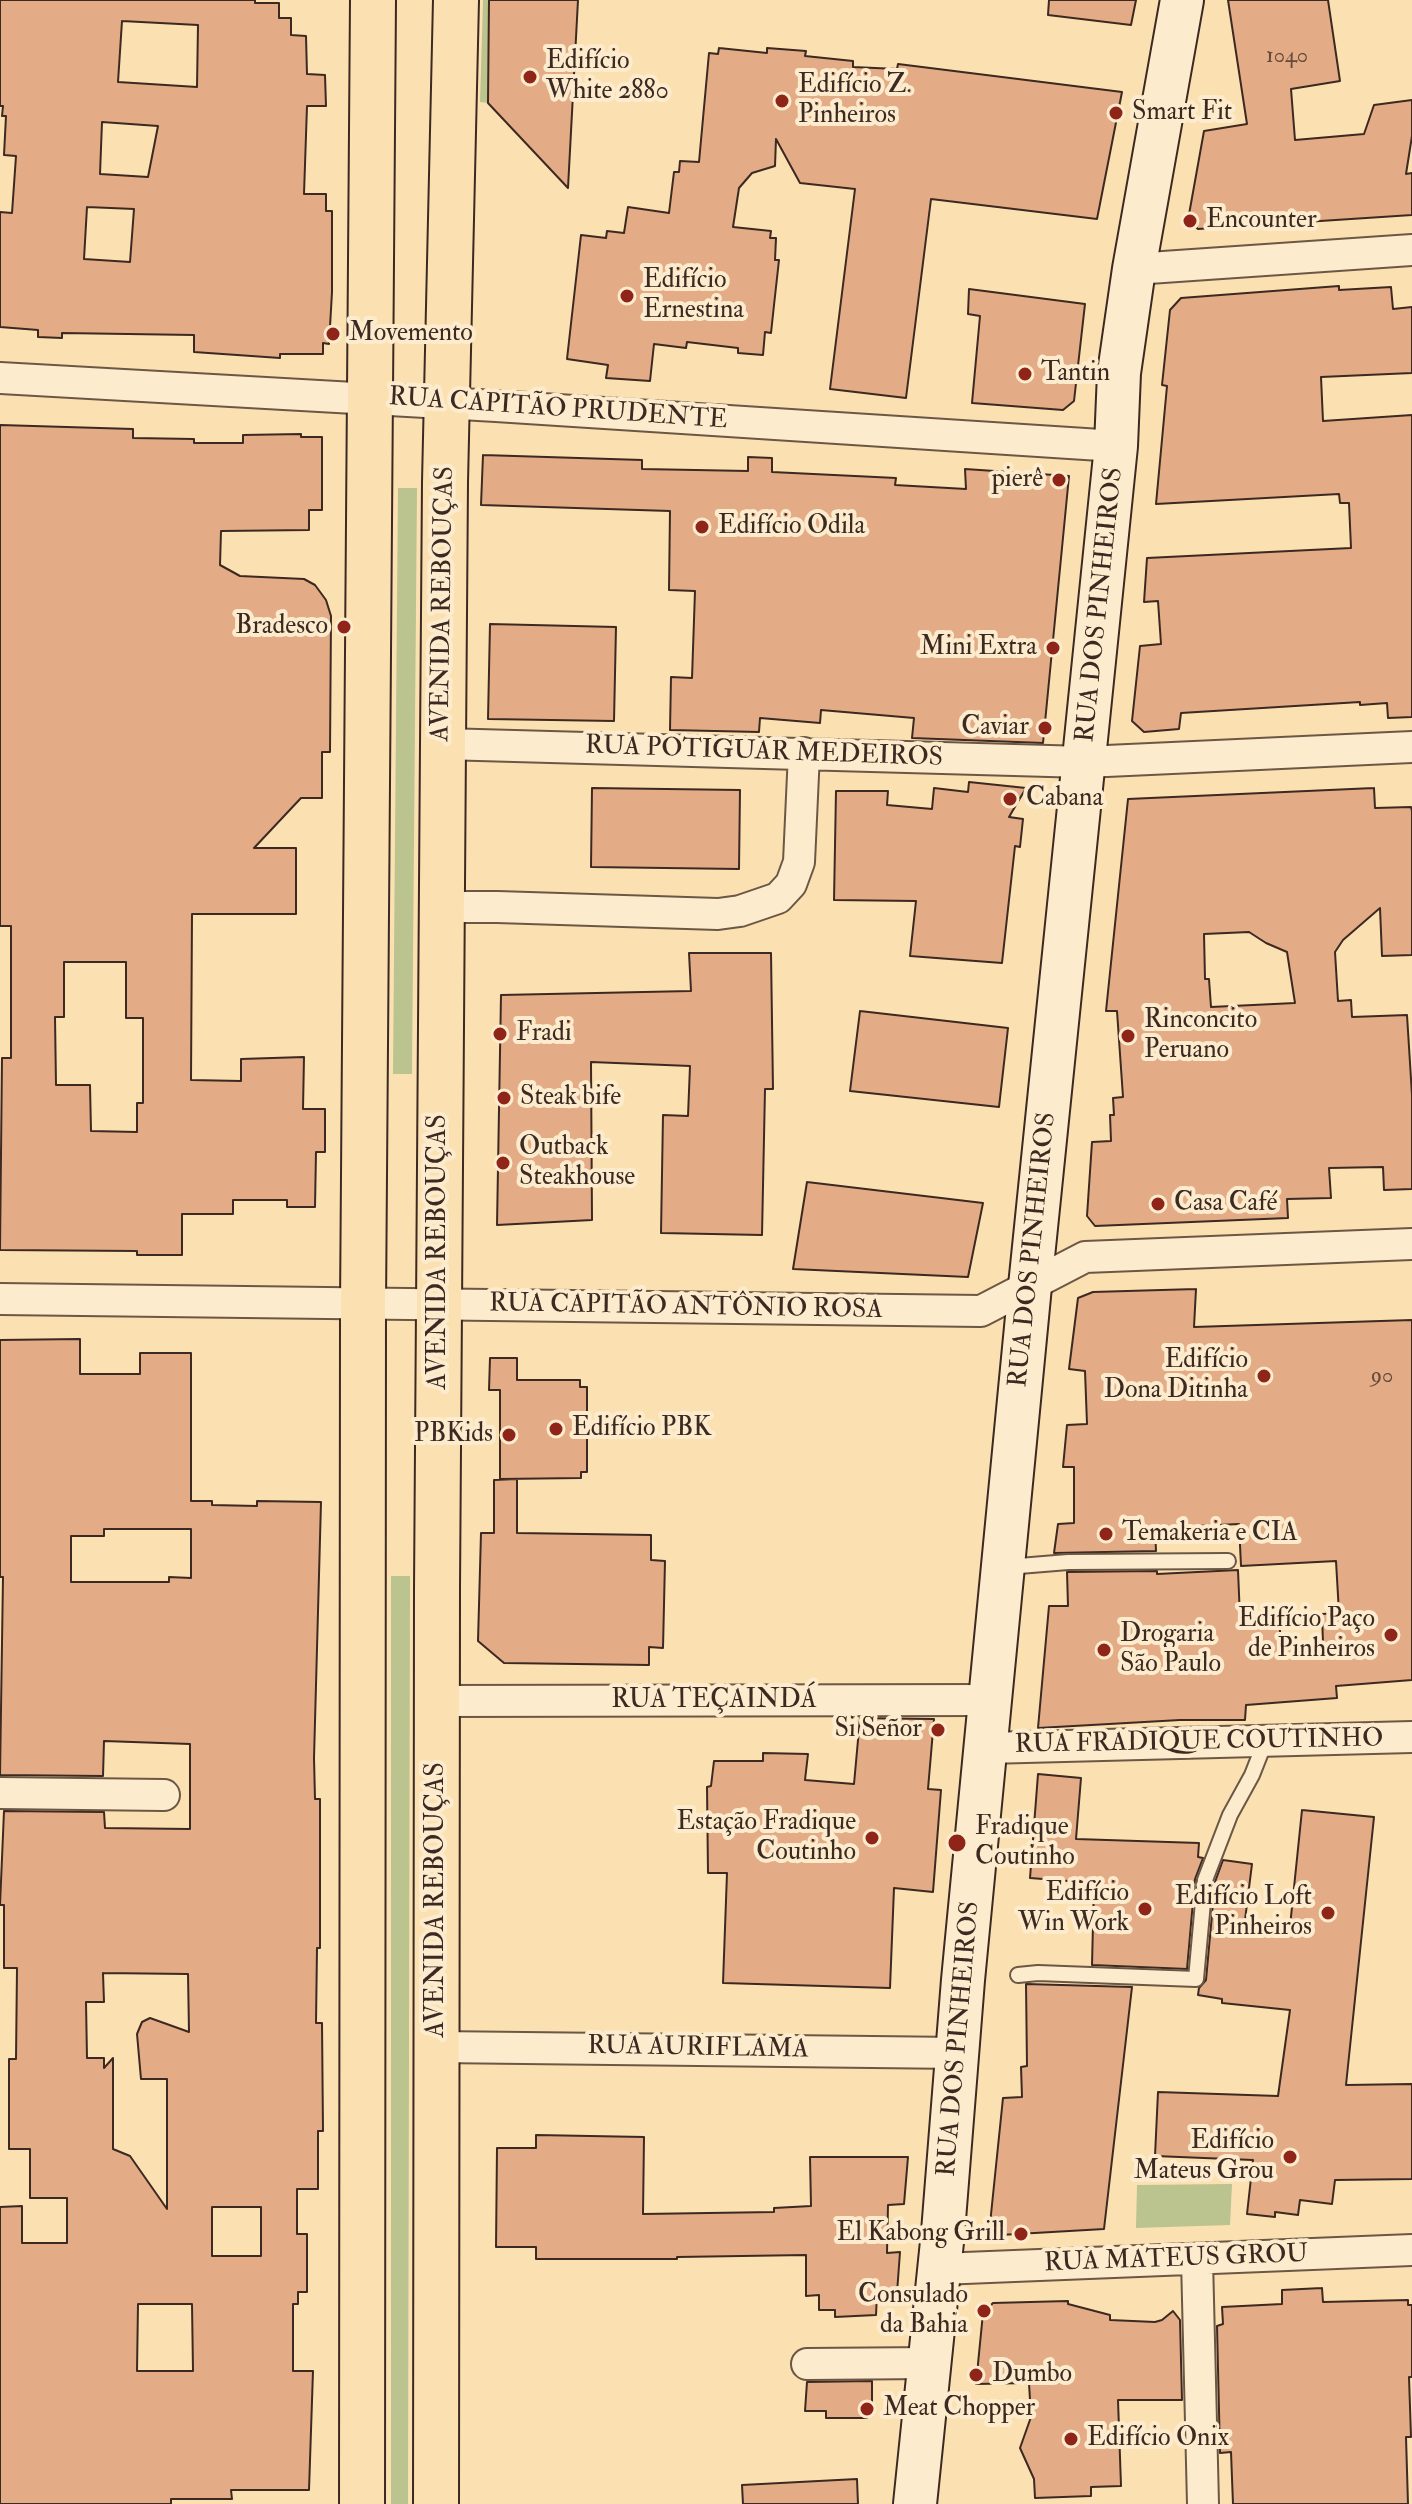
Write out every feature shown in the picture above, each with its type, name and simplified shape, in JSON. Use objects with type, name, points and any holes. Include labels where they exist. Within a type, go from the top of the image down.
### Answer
[{"type":"main road","points":[[362,2504],[363,1304],[373,0]]},
{"type":"main road","name":"AVENIDA REBOUÇAS","points":[[436,2504],[438,1304],[446,403],[456,0]]},
{"type":"main road","name":"RUA DOS PINHEIROS","points":[[915,2504],[940,2269],[963,1980],[1030,1286],[1116,446],[1119,373],[1134,269],[1182,0]]},
{"type":"street","points":[[1134,269],[1412,250]]},
{"type":"street","name":"RUA CAPITÃO PRUDENTE","points":[[0,378],[371,398],[1116,446]]},
{"type":"street","name":"RUA POTIGUAR MEDEIROS","points":[[443,744],[1085,762],[1412,747]]},
{"type":"street","points":[[442,907],[718,914],[740,911],[778,898],[791,884],[799,862],[804,753]]},
{"type":"street","name":"RUA CAPITÃO ANTÔNIO ROSA","points":[[0,1299],[981,1311],[1085,1257],[1412,1244]]},
{"type":"street","name":"RUA TEÇAINDÁ","points":[[438,1701],[991,1700]]},
{"type":"street","name":"RUA FRADIQUE COUTINHO","points":[[987,1748],[1412,1737]]},
{"type":"street","points":[[0,1793],[164,1795]]},
{"type":"street","name":"RUA AURIFLAMA","points":[[437,2047],[959,2053]]},
{"type":"street","name":"RUA MATEUS GROU","points":[[940,2269],[1412,2250]]},
{"type":"street","points":[[1197,2259],[1203,2504]]},
{"type":"street","points":[[807,2364],[930,2363]]},
{"type":"lane","points":[[1003,1568],[1068,1562],[1228,1561]]},
{"type":"lane","points":[[1018,1975],[1038,1973],[1196,1979],[1205,1880],[1230,1815],[1252,1775],[1265,1742]]},
{"type":"green space","points":[[483,0],[489,0],[488,103],[480,102]]},
{"type":"green space","points":[[398,488],[417,488],[412,1074],[393,1074]]},
{"type":"green space","points":[[391,1576],[410,1576],[408,2504],[391,2504]]},
{"type":"green space","points":[[1232,2184],[1230,2225],[1136,2228],[1137,2185]]},
{"type":"building","points":[[0,0],[255,0],[255,3],[279,3],[279,18],[291,18],[291,35],[306,36],[307,74],[325,75],[326,106],[307,106],[304,194],[326,194],[326,211],[332,211],[329,344],[323,343],[323,354],[280,354],[280,358],[194,352],[194,335],[62,333],[62,338],[38,337],[38,330],[0,327],[0,212],[12,213],[16,156],[4,155],[6,116],[2,116],[3,106],[0,106]],"holes":[[[122,21],[198,25],[197,87],[118,82]],[[102,122],[158,126],[148,177],[100,174]],[[87,207],[134,209],[130,262],[84,259]]]},
{"type":"building","name":"Edifício White 2880","points":[[489,0],[578,0],[568,188],[488,103]]},
{"type":"building","points":[[1049,0],[1136,0],[1131,25],[1048,15]]},
{"type":"building","points":[[1228,0],[1328,0],[1340,81],[1291,89],[1295,140],[1364,134],[1374,105],[1412,100],[1412,136],[1406,174],[1412,173],[1412,215],[1198,229],[1188,220],[1204,131],[1247,124]]},
{"type":"building","points":[[719,48],[767,53],[767,48],[806,51],[805,56],[853,61],[853,67],[897,69],[898,64],[1122,92],[1097,219],[931,199],[906,398],[830,389],[855,189],[800,183],[776,139],[775,166],[752,173],[739,188],[733,227],[771,231],[770,238],[776,238],[775,260],[779,260],[771,333],[765,332],[763,355],[738,353],[738,348],[687,342],[686,348],[654,344],[650,381],[606,378],[608,365],[567,359],[581,235],[606,238],[607,231],[624,233],[628,207],[669,213],[674,172],[679,172],[680,161],[699,162],[709,53],[718,54]]},
{"type":"building","points":[[1339,286],[1339,290],[1391,287],[1393,309],[1412,307],[1412,373],[1321,377],[1323,421],[1412,415],[1412,717],[1388,718],[1387,703],[1360,705],[1360,702],[1181,713],[1179,729],[1144,732],[1132,721],[1140,646],[1161,644],[1158,601],[1144,602],[1147,558],[1351,548],[1349,503],[1340,503],[1339,494],[1156,504],[1167,386],[1162,385],[1170,310],[1181,298]]},
{"type":"building","points":[[969,289],[1085,304],[1074,401],[1063,410],[972,403],[980,316],[968,314]]},
{"type":"building","points":[[0,425],[133,429],[133,438],[194,439],[194,443],[243,443],[243,435],[301,434],[301,437],[322,437],[322,510],[309,510],[309,530],[221,531],[220,565],[240,576],[304,579],[315,585],[326,600],[331,616],[330,752],[322,752],[322,798],[301,798],[254,848],[296,848],[296,914],[192,914],[191,1080],[241,1081],[241,1059],[304,1057],[303,1109],[325,1109],[325,1152],[316,1152],[315,1207],[287,1207],[287,1200],[233,1200],[233,1214],[182,1214],[182,1255],[137,1255],[137,1251],[0,1250],[2,1058],[11,1058],[11,926],[0,926]],"holes":[[[64,962],[126,962],[126,1018],[143,1018],[143,1103],[137,1103],[137,1132],[91,1131],[90,1085],[56,1085],[55,1017],[64,1017]]]},
{"type":"building","points":[[483,455],[642,460],[642,469],[748,471],[748,457],[772,458],[772,472],[896,478],[895,485],[966,489],[965,469],[1069,476],[1043,743],[912,738],[914,718],[821,710],[820,723],[760,718],[759,732],[670,730],[671,677],[692,678],[695,591],[669,590],[670,511],[481,505]]},
{"type":"building","points":[[490,624],[616,627],[614,721],[488,719]]},
{"type":"building","points":[[969,782],[1026,788],[1009,817],[1023,819],[1020,847],[1015,846],[1002,963],[910,956],[916,901],[834,900],[836,791],[888,791],[887,805],[932,809],[934,788],[968,792]]},
{"type":"building","points":[[592,788],[740,790],[739,869],[591,867]]},
{"type":"building","points":[[1374,788],[1375,808],[1411,807],[1412,955],[1382,956],[1380,908],[1343,940],[1335,952],[1338,1001],[1351,1000],[1352,1017],[1407,1015],[1412,1095],[1412,1189],[1384,1190],[1383,1167],[1329,1168],[1331,1198],[1287,1199],[1288,1218],[1095,1226],[1087,1216],[1092,1142],[1111,1141],[1113,1098],[1123,1097],[1117,1011],[1106,1011],[1128,799]],"holes":[[[1249,932],[1287,952],[1295,1003],[1211,1007],[1209,979],[1205,979],[1204,934]]]},
{"type":"building","points":[[689,953],[771,953],[773,1089],[765,1089],[762,1235],[661,1233],[663,1115],[688,1116],[690,1066],[591,1062],[592,1220],[497,1225],[501,995],[691,991]]},
{"type":"building","points":[[860,1011],[1008,1028],[999,1107],[850,1091]]},
{"type":"building","points":[[807,1182],[983,1203],[968,1277],[793,1269]]},
{"type":"building","points":[[1196,1289],[1194,1327],[1412,1320],[1412,1680],[1336,1686],[1337,1698],[1246,1705],[1245,1720],[1180,1720],[1038,1728],[1049,1606],[1068,1606],[1067,1572],[1157,1571],[1157,1574],[1238,1570],[1240,1618],[1279,1616],[1281,1646],[1323,1643],[1322,1614],[1339,1613],[1336,1561],[1241,1566],[1239,1524],[1155,1528],[1156,1551],[1054,1553],[1058,1524],[1074,1523],[1074,1467],[1063,1467],[1067,1425],[1087,1424],[1085,1371],[1069,1369],[1078,1298],[1093,1292]]},
{"type":"building","points":[[80,1339],[80,1374],[140,1374],[140,1353],[191,1353],[191,1501],[212,1501],[212,1505],[257,1506],[257,1501],[321,1502],[314,1758],[315,1799],[320,1799],[320,1948],[317,1948],[316,2023],[322,2023],[323,2131],[318,2131],[318,2189],[297,2189],[297,2234],[307,2234],[307,2292],[298,2292],[298,2304],[293,2304],[293,2371],[313,2371],[309,2490],[231,2490],[232,2499],[171,2499],[171,2504],[0,2504],[0,2207],[22,2206],[22,2243],[67,2243],[67,2198],[30,2198],[30,2149],[9,2149],[9,2059],[16,2059],[17,1968],[4,1968],[4,1905],[0,1905],[4,1811],[104,1812],[105,1828],[190,1829],[190,1744],[104,1741],[103,1776],[0,1775],[3,1577],[0,1577],[0,1340]],"holes":[[[104,1529],[191,1529],[191,1578],[169,1577],[169,1582],[71,1582],[71,1536],[104,1536]],[[103,1973],[188,1974],[189,2032],[150,2018],[142,2022],[137,2034],[141,2079],[167,2079],[167,2209],[130,2156],[113,2149],[113,2058],[104,2068],[104,2058],[87,2058],[86,2002],[104,2002]],[[212,2207],[261,2207],[261,2256],[212,2256]],[[138,2304],[192,2304],[193,2371],[137,2371]]]},
{"type":"building","name":"Edifício PBK","points":[[490,1358],[517,1358],[517,1380],[580,1380],[580,1387],[587,1387],[587,1472],[581,1472],[581,1478],[500,1479],[500,1390],[489,1390]]},
{"type":"building","points":[[517,1479],[517,1533],[651,1535],[651,1560],[665,1561],[663,1648],[649,1647],[649,1665],[504,1663],[478,1641],[481,1533],[494,1533],[494,1480]]},
{"type":"building","points":[[860,1718],[934,1719],[928,1789],[941,1790],[933,1892],[894,1888],[890,1988],[723,1983],[727,1873],[708,1873],[707,1787],[711,1786],[714,1761],[763,1761],[763,1753],[808,1754],[805,1780],[854,1784]]},
{"type":"building","name":"Edifício Win Work","points":[[1038,1774],[1081,1778],[1076,1839],[1199,1843],[1198,1857],[1203,1858],[1195,1879],[1187,1969],[1092,1965],[1094,1883],[1030,1878]]},
{"type":"building","points":[[1302,1810],[1374,1817],[1346,2085],[1412,2084],[1412,2179],[1335,2180],[1332,2204],[1300,2200],[1298,2215],[1275,2212],[1275,2217],[1247,2214],[1253,2160],[1155,2156],[1158,2092],[1278,2096],[1290,2010],[1222,2003],[1222,1999],[1198,1995],[1199,1988],[1206,1980],[1215,1882],[1223,1860],[1252,1864],[1244,1928],[1289,1936]]},
{"type":"building","points":[[1026,1984],[1132,1987],[1104,2229],[1000,2235],[990,2224],[1003,2098],[1022,2097],[1021,2067],[1027,2066]]},
{"type":"building","points":[[536,2135],[644,2137],[643,2214],[774,2212],[774,2208],[811,2206],[810,2157],[908,2157],[904,2204],[888,2205],[887,2253],[900,2252],[897,2293],[877,2294],[876,2315],[835,2317],[835,2310],[819,2310],[819,2295],[806,2296],[806,2255],[536,2259],[536,2247],[496,2247],[497,2148],[536,2148]]},
{"type":"building","points":[[1322,2288],[1323,2302],[1408,2300],[1408,2305],[1412,2305],[1412,2377],[1409,2377],[1411,2437],[1406,2437],[1408,2504],[1233,2504],[1231,2452],[1220,2453],[1217,2326],[1223,2324],[1222,2307],[1282,2304],[1282,2290]]},
{"type":"building","points":[[1068,2301],[1068,2304],[1110,2315],[1110,2320],[1155,2322],[1173,2311],[1180,2320],[1182,2400],[1118,2400],[1121,2486],[1091,2487],[1091,2496],[1035,2498],[1034,2479],[1020,2448],[1031,2417],[1029,2383],[976,2384],[983,2313],[993,2303]]},
{"type":"building","points":[[872,2381],[872,2405],[867,2404],[867,2418],[826,2418],[826,2411],[805,2411],[807,2382]]},
{"type":"building","points":[[857,2479],[858,2504],[743,2504],[742,2485]]},
{"type":"place","name":"Edifício White 2880","points":[[530,77]]},
{"type":"place","name":"Edifício Z. Pinheiros","points":[[782,101]]},
{"type":"place","name":"Smart Fit","points":[[1116,113]]},
{"type":"place","name":"Encounter","points":[[1190,221]]},
{"type":"place","name":"Edifício Ernestina","points":[[627,296]]},
{"type":"place","name":"Movemento","points":[[333,334]]},
{"type":"place","name":"Tantin","points":[[1025,374]]},
{"type":"place","name":"pierê","points":[[1059,480]]},
{"type":"place","name":"Edifício Odila","points":[[702,527]]},
{"type":"place","name":"Bradesco","points":[[344,627]]},
{"type":"place","name":"Mini Extra","points":[[1053,648]]},
{"type":"place","name":"Caviar","points":[[1045,728]]},
{"type":"place","name":"Cabana","points":[[1010,799]]},
{"type":"place","name":"Fradi","points":[[500,1034]]},
{"type":"place","name":"Rinconcito Peruano","points":[[1128,1036]]},
{"type":"place","name":"Steak bife","points":[[504,1098]]},
{"type":"place","name":"Outback Steakhouse","points":[[503,1163]]},
{"type":"place","name":"Casa Café","points":[[1158,1204]]},
{"type":"place","name":"Edifício Dona Ditinha","points":[[1264,1376]]},
{"type":"place","name":"Edifício PBK","points":[[556,1429]]},
{"type":"place","name":"PBKids","points":[[509,1435]]},
{"type":"place","name":"Temakeria e CIA","points":[[1106,1534]]},
{"type":"place","name":"Edifício Paço de Pinheiros","points":[[1391,1635]]},
{"type":"place","name":"Drogaria São Paulo","points":[[1104,1650]]},
{"type":"place","name":"Si Señor","points":[[938,1730]]},
{"type":"place","name":"Estação Fradique Coutinho","points":[[872,1838]]},
{"type":"place","name":"Fradique Coutinho","points":[[957,1843]]},
{"type":"place","name":"Edifício Win Work","points":[[1145,1909]]},
{"type":"place","name":"Edifício Loft Pinheiros","points":[[1328,1913]]},
{"type":"place","name":"Edifício Mateus Grou","points":[[1290,2157]]},
{"type":"place","name":"El Kabong Grill","points":[[1021,2234]]},
{"type":"place","name":"Consulado da Bahia","points":[[984,2311]]},
{"type":"place","name":"Dumbo","points":[[976,2375]]},
{"type":"place","name":"Meat Chopper","points":[[867,2409]]},
{"type":"place","name":"Edifício Onix","points":[[1071,2439]]}]
